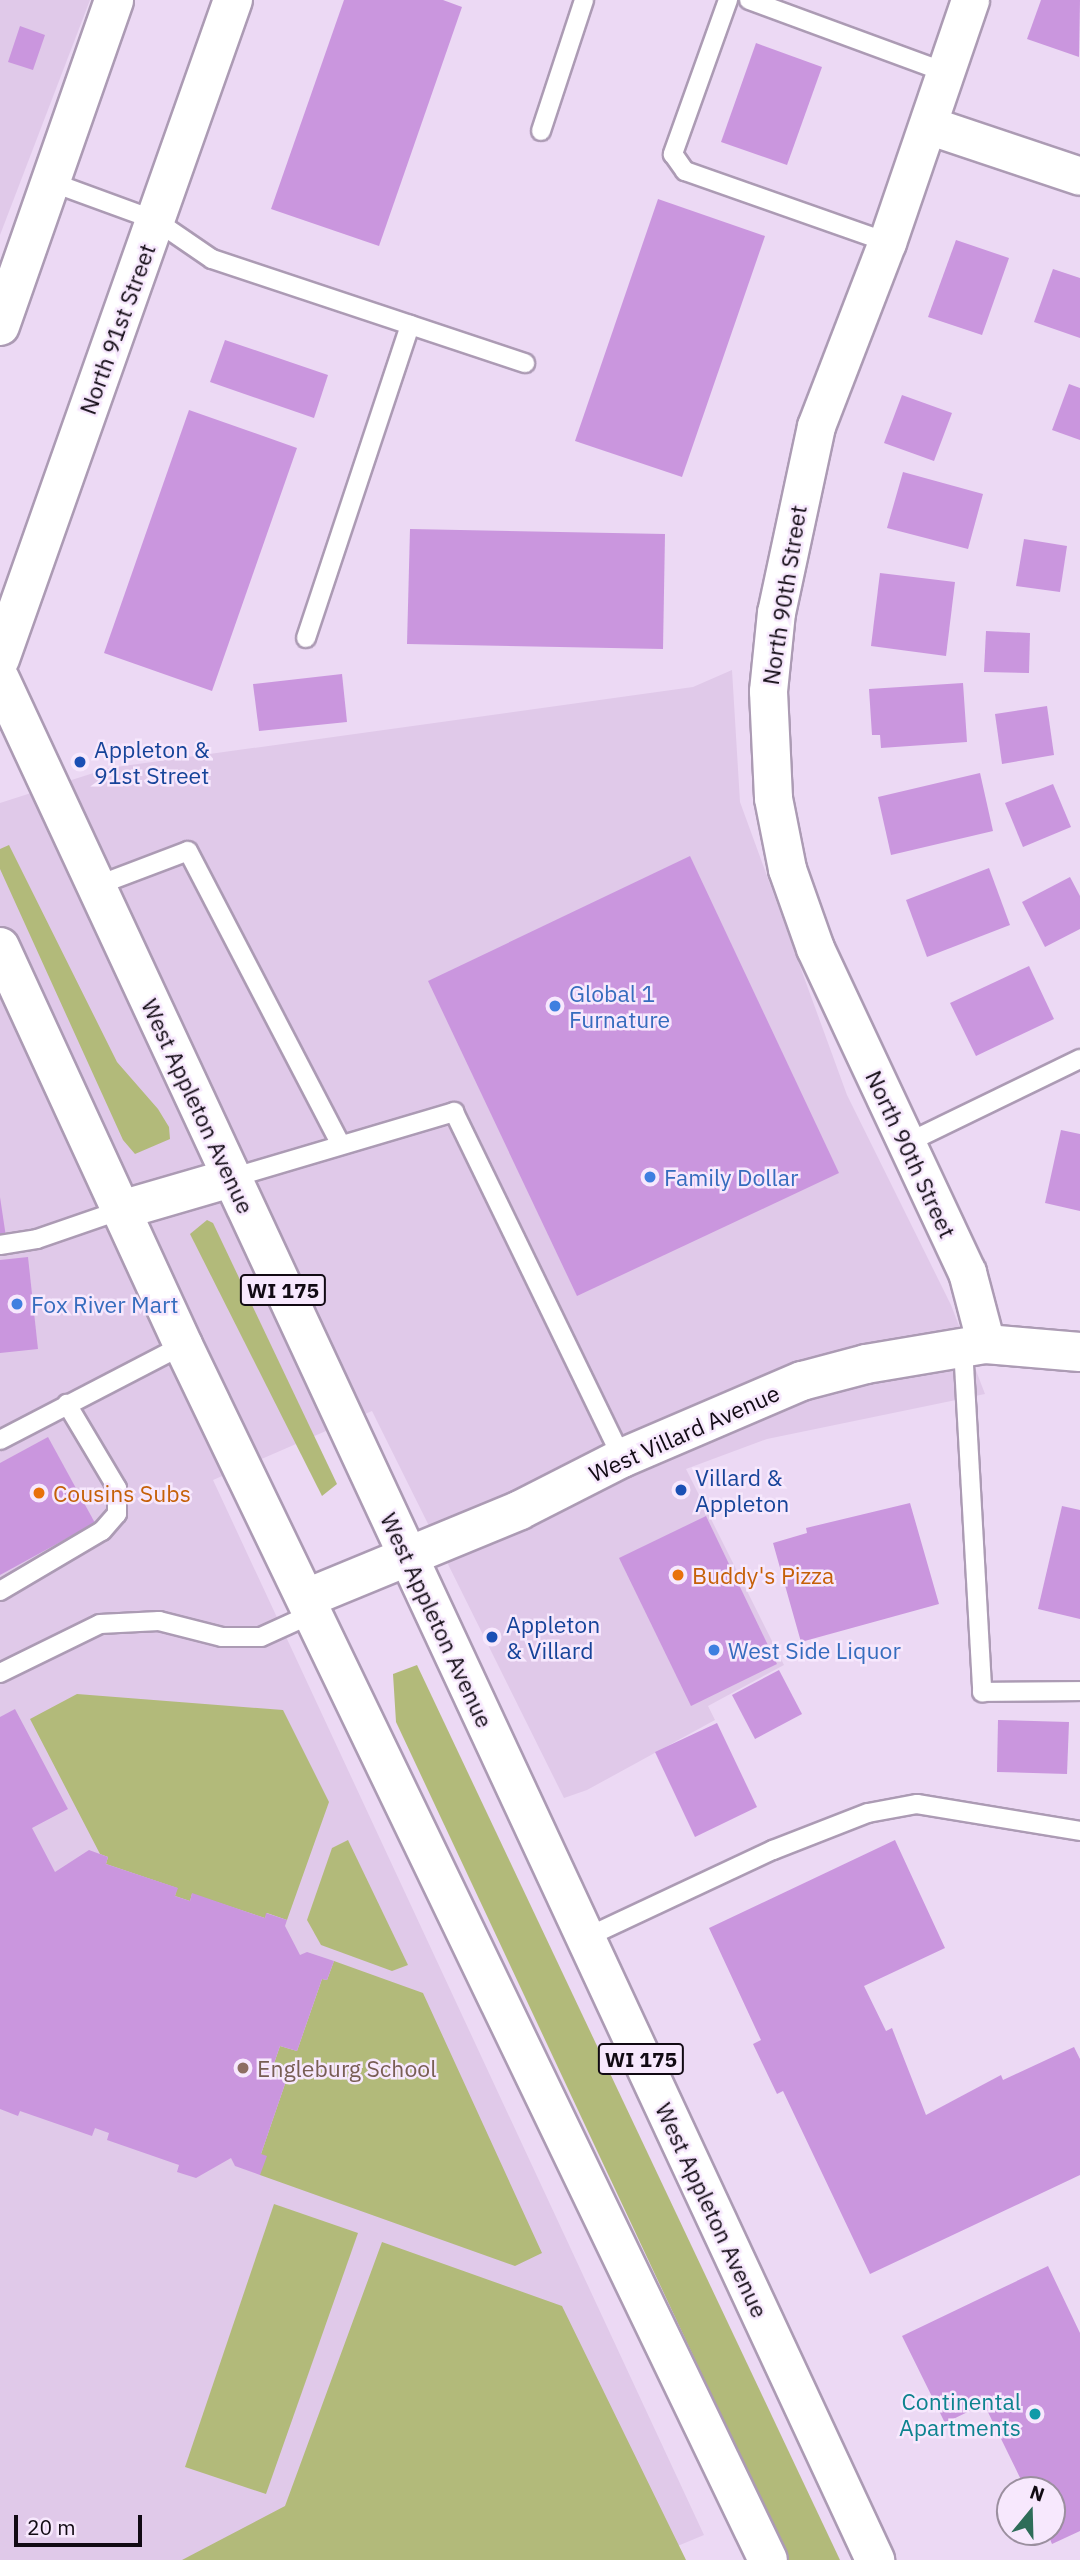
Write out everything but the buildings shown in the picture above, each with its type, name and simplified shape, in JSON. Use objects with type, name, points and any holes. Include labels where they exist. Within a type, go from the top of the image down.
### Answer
[{"type":"main road","points":[[0,326],[114,0]]},
{"type":"main road","name":"North 91st Street","points":[[0,659],[233,0]]},
{"type":"main road","name":"West Appleton Avenue","points":[[0,679],[875,2560]]},
{"type":"main road","points":[[0,947],[183,1345],[768,2560]]},
{"type":"main road","points":[[0,1004],[29,1028],[49,1053]]},
{"type":"main road","points":[[121,1210],[231,1178]]},
{"type":"main road","name":"West Villard Avenue","points":[[310,1606],[408,1558],[520,1510],[622,1458],[802,1381],[866,1364],[974,1346],[1080,1352]]},
{"type":"street","name":"North 90th Street","points":[[970,0],[887,242],[817,426],[780,589],[768,691],[773,798],[788,869],[815,948],[967,1272],[974,1346]]},
{"type":"street","points":[[928,125],[1080,176]]},
{"type":"lane","points":[[541,131],[584,0]]},
{"type":"lane","points":[[728,0],[673,154],[685,171],[887,242]]},
{"type":"lane","points":[[749,0],[945,72]]},
{"type":"lane","points":[[51,182],[155,220],[212,259],[526,363]]},
{"type":"lane","points":[[306,638],[410,325]]},
{"type":"lane","points":[[96,886],[188,851],[341,1145]]},
{"type":"lane","points":[[905,1144],[1080,1059]]},
{"type":"lane","points":[[231,1178],[454,1112],[622,1458]]},
{"type":"lane","points":[[0,1245],[37,1240],[121,1210]]},
{"type":"lane","points":[[0,1440],[183,1345]]},
{"type":"lane","points":[[974,1346],[982,1692],[1080,1690]]},
{"type":"lane","points":[[0,1591],[102,1531],[117,1514],[117,1488],[67,1404]]},
{"type":"lane","points":[[0,1673],[100,1624],[159,1621],[222,1637],[261,1637],[310,1606]]},
{"type":"lane","points":[[585,1937],[773,1850],[867,1813],[917,1804],[1080,1831]]},
{"type":"shaded area","points":[[0,0],[90,0],[0,235]]},
{"type":"shaded area","points":[[732,670],[740,802],[847,1095],[951,1305],[985,1394],[767,1439],[686,1469],[784,1665],[708,1706],[715,1720],[587,1790],[564,1798],[372,1411],[213,1480],[704,2535],[644,2560],[0,2560],[0,803],[109,768],[693,687]]},
{"type":"green space","points":[[9,845],[117,1062],[158,1109],[169,1127],[170,1139],[135,1154],[123,1140],[0,869],[0,849]]},
{"type":"green space","points":[[207,1220],[213,1223],[337,1484],[322,1496],[190,1234]]},
{"type":"green space","points":[[417,1665],[840,2560],[789,2560],[396,1722],[393,1674]]},
{"type":"green space","points":[[77,1694],[283,1710],[329,1802],[287,1920],[267,1913],[265,1918],[192,1894],[190,1901],[175,1896],[177,1888],[106,1864],[108,1857],[100,1854],[30,1719]]},
{"type":"green space","points":[[348,1840],[408,1965],[392,1971],[321,1945],[307,1920],[332,1848]]},
{"type":"green space","points":[[334,1961],[423,1993],[542,2253],[515,2266],[260,2175],[261,2154],[286,2081],[270,2075],[280,2046],[297,2051],[322,1979],[327,1980]]},
{"type":"green space","points":[[274,2204],[358,2233],[266,2494],[185,2467]]},
{"type":"green space","points":[[382,2242],[562,2306],[686,2560],[182,2560],[285,2506]]},
{"type":"place","name":"Appleton & 91st Street","points":[[80,762]]},
{"type":"place","name":"Global 1 Furnature","points":[[555,1006]]},
{"type":"place","name":"Family Dollar","points":[[650,1177]]},
{"type":"place","name":"Fox River Mart","points":[[17,1304]]},
{"type":"place","name":"Villard & Appleton","points":[[681,1490]]},
{"type":"place","name":"Cousins Subs","points":[[39,1493]]},
{"type":"place","name":"Buddy's Pizza","points":[[678,1575]]},
{"type":"place","name":"Appleton & Villard","points":[[492,1637]]},
{"type":"place","name":"West Side Liquor","points":[[714,1650]]},
{"type":"place","name":"Engleburg School","points":[[243,2068]]},
{"type":"place","name":"Continental Apartments","points":[[1035,2414]]}]
